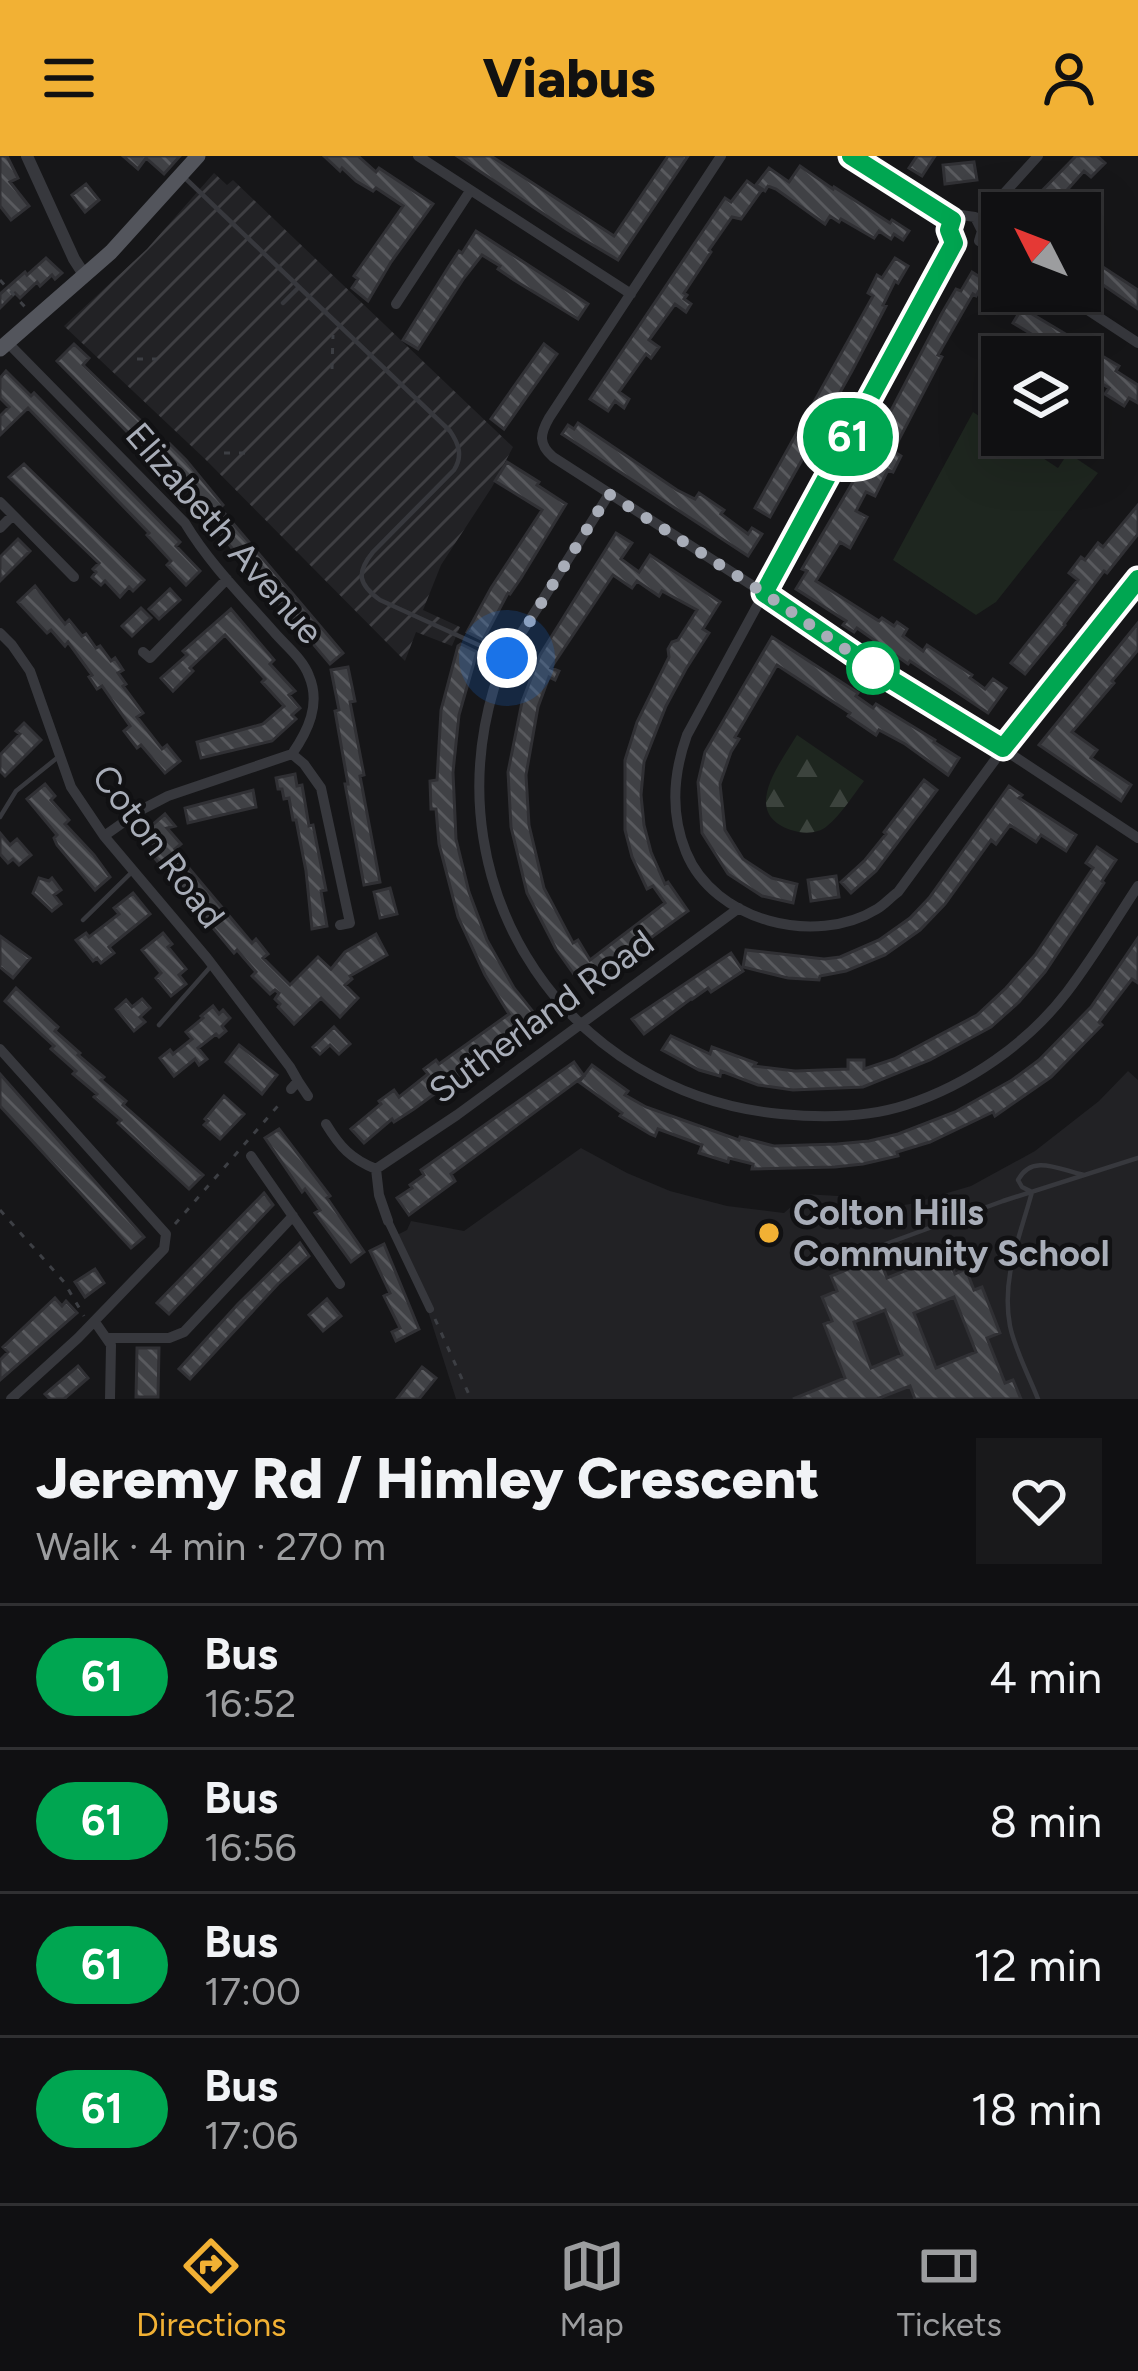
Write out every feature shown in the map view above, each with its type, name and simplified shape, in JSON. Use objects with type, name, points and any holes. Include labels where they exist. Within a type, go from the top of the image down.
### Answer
[{"type":"main road","points":[[4,345],[137,225],[198,156]]},
{"type":"street","points":[[27,156],[85,275]]},
{"type":"street","points":[[418,156],[631,294]]},
{"type":"street","points":[[721,156],[543,429],[546,452],[1138,838]]},
{"type":"street","points":[[851,156],[952,220]]},
{"type":"street","points":[[979,221],[1039,156]]},
{"type":"street","points":[[396,304],[470,191]]},
{"type":"street","points":[[952,220],[966,214],[979,221],[982,231],[979,241],[969,247],[954,243]]},
{"type":"street","points":[[952,220],[949,230],[954,243],[687,735],[674,784],[687,855],[709,885],[739,908],[769,920],[798,926],[833,924],[876,910],[898,892],[1003,748],[1138,579]]},
{"type":"street","points":[[1091,312],[1138,343]]},
{"type":"street","name":"Elizabeth Avenue","points":[[4,345],[185,523],[309,675],[313,710],[308,729],[292,754]]},
{"type":"street","points":[[609,494],[495,684],[482,757],[480,811],[490,878],[529,962],[581,1025],[640,1070],[722,1104],[752,1111],[858,1116],[895,1108],[962,1079],[1037,1026],[1067,992],[1138,886]]},
{"type":"street","points":[[0,502],[74,577]]},
{"type":"street","points":[[0,528],[13,515]]},
{"type":"street","points":[[50,576],[62,565]]},
{"type":"street","points":[[150,658],[227,579]]},
{"type":"street","name":"Coton Road","points":[[1,634],[30,671],[71,787],[104,836],[290,1066],[294,1085],[308,1096]]},
{"type":"street","points":[[104,836],[168,796],[292,754],[321,788],[350,923]]},
{"type":"street","name":"Sutherland Road","points":[[376,1169],[739,908]]},
{"type":"street","points":[[0,1049],[166,1234],[164,1250],[11,1399]]},
{"type":"street","points":[[326,1124],[350,1156],[376,1169],[388,1221],[430,1309]]},
{"type":"street","points":[[251,1156],[340,1284]]},
{"type":"street","points":[[108,1339],[169,1337],[184,1332],[293,1216]]},
{"type":"street","points":[[95,1322],[111,1345],[110,1399]]},
{"type":"lane","points":[[181,174],[450,430],[460,455],[454,470],[373,551],[363,568],[362,582],[380,600],[507,658]]},
{"type":"lane","points":[[283,303],[299,286]]},
{"type":"lane","points":[[0,817],[16,791],[61,754]]},
{"type":"lane","points":[[82,920],[133,871]]},
{"type":"lane","points":[[159,1025],[212,965]]},
{"type":"lane","points":[[864,1252],[1138,1158]]},
{"type":"lane","points":[[1032,1192],[1018,1180],[1029,1166],[1044,1163],[1084,1175]]},
{"type":"lane","points":[[1032,1192],[1009,1272],[1007,1298],[1011,1329],[1038,1399]]},
{"type":"path","points":[[0,280],[29,310],[38,302],[45,309]]},
{"type":"path","points":[[332,369],[332,337],[340,326]]},
{"type":"path","points":[[137,359],[157,358]]},
{"type":"path","points":[[224,453],[247,453]]},
{"type":"path","points":[[166,1234],[294,1085]]},
{"type":"path","points":[[0,1210],[64,1282],[85,1318],[95,1322]]},
{"type":"shaded area","points":[[214,173],[227,185],[233,180],[513,447],[441,565],[423,610],[460,627],[452,646],[416,632],[405,661],[205,459],[64,326],[147,249]]},
{"type":"shaded area","name":"Colton Hills Community School","points":[[1128,1071],[1138,1080],[1138,1399],[456,1399],[397,1235],[411,1221],[464,1231],[581,1148],[670,1191],[727,1206],[784,1213],[805,1194],[854,1197],[874,1210],[910,1204],[971,1186],[1035,1151],[1099,1101]]},
{"type":"green space","points":[[973,412],[981,417],[981,456],[1040,456],[1058,468],[1066,456],[1072,456],[1098,473],[996,602],[976,615],[893,560]]},
{"type":"green space","points":[[797,735],[864,781],[842,811],[815,832],[791,830],[768,812],[768,787]]},
{"type":"building","points":[[0,156],[7,156],[18,178],[10,182],[29,206],[11,220],[0,206]]},
{"type":"building","points":[[123,156],[180,156],[164,174],[146,158],[138,169]]},
{"type":"building","points":[[324,156],[358,156],[376,172],[379,168],[433,204],[368,301],[352,288],[358,279],[354,276],[403,206],[340,171]]},
{"type":"building","points":[[457,156],[491,156],[614,236],[668,156],[688,156],[618,260]]},
{"type":"building","points":[[917,156],[935,156],[922,176],[909,168]]},
{"type":"building","points":[[1076,156],[1097,156],[1105,163],[1091,177],[1084,171],[1066,192],[1041,192]]},
{"type":"building","points":[[974,162],[977,180],[945,184],[943,165]]},
{"type":"building","points":[[800,166],[909,231],[903,240],[879,231],[874,238],[841,219],[830,216],[825,224],[776,189],[768,186],[765,191],[756,185],[769,168],[789,182]]},
{"type":"building","points":[[747,181],[761,191],[741,219],[732,217],[709,250],[684,293],[691,304],[686,312],[675,304],[649,340],[659,347],[651,358],[646,354],[619,392],[629,399],[624,408],[615,401],[608,411],[590,399],[725,198],[731,202]]},
{"type":"building","points":[[86,184],[99,200],[85,212],[72,195]]},
{"type":"building","points":[[476,231],[588,304],[578,319],[482,255],[418,349],[403,340]]},
{"type":"building","points":[[46,258],[62,273],[40,286],[37,282],[20,298],[15,293],[0,308],[0,294]]},
{"type":"building","points":[[895,258],[908,266],[895,281],[852,371],[770,517],[755,508],[873,296],[868,293],[877,275],[882,278]]},
{"type":"building","points":[[1101,266],[1138,290],[1138,309],[1101,283]]},
{"type":"building","points":[[972,272],[981,278],[981,292],[973,294],[938,355],[942,357],[893,451],[901,456],[893,472],[888,470],[875,496],[866,492],[856,511],[867,517],[850,548],[840,542],[816,581],[879,621],[882,618],[894,626],[897,622],[907,629],[903,636],[923,651],[927,645],[985,689],[993,679],[1006,688],[988,713],[857,628],[854,632],[843,625],[846,621],[796,589],[807,571],[802,569],[942,313],[956,289],[961,291]]},
{"type":"building","points":[[1020,312],[1029,312],[1069,336],[1032,336],[1013,323]]},
{"type":"building","points":[[74,344],[89,358],[83,365],[186,460],[223,505],[220,508],[343,653],[330,664],[215,528],[218,526],[178,475],[156,454],[152,457],[57,361]]},
{"type":"building","points":[[544,344],[557,354],[504,429],[491,419]]},
{"type":"building","points":[[1101,355],[1138,385],[1138,403],[1129,398],[1124,406],[1105,394],[1109,388],[1101,383]]},
{"type":"building","points":[[6,371],[31,396],[34,393],[180,542],[176,546],[200,571],[186,585],[167,565],[171,561],[149,533],[28,408],[0,435],[0,416],[9,407],[0,398],[0,378]]},
{"type":"building","points":[[578,423],[677,490],[695,499],[699,493],[748,534],[752,528],[762,534],[748,556],[562,434],[568,425],[574,429]]},
{"type":"building","points":[[507,462],[566,504],[483,640],[467,632],[542,510],[495,481]]},
{"type":"building","points":[[24,464],[144,580],[133,591],[129,587],[120,597],[105,581],[101,585],[92,577],[99,563],[9,477]]},
{"type":"building","points":[[1138,505],[1138,534],[1025,674],[1011,663],[1078,580],[1069,573],[1098,543],[1103,547]]},
{"type":"building","points":[[616,533],[632,543],[621,559],[639,572],[650,555],[720,602],[703,629],[709,633],[666,706],[644,762],[641,795],[651,852],[665,884],[688,911],[583,987],[556,949],[527,893],[511,827],[508,772],[522,702],[540,655]],"holes":[[[613,575],[632,588],[637,581],[659,596],[662,591],[697,610],[668,649],[669,657],[637,722],[625,760],[625,830],[632,857],[647,889],[653,886],[665,903],[590,960],[578,940],[573,943],[544,888],[529,825],[526,775],[538,707],[549,677],[555,680],[559,671],[551,668]]]},
{"type":"building","points":[[18,539],[30,551],[0,581],[0,557]]},
{"type":"building","points":[[35,586],[65,624],[69,620],[111,661],[115,658],[123,670],[118,673],[123,686],[143,713],[137,717],[162,749],[167,745],[180,761],[165,773],[124,731],[130,726],[102,686],[97,689],[68,642],[65,646],[51,630],[47,633],[18,602]]},
{"type":"building","points":[[170,589],[180,600],[159,619],[149,609]]},
{"type":"building","points":[[141,608],[151,618],[132,636],[122,626]]},
{"type":"building","points":[[231,609],[274,660],[270,664],[295,691],[289,695],[300,708],[292,715],[296,719],[272,741],[201,758],[197,742],[263,724],[284,706],[225,635],[173,691],[161,678],[187,655],[183,651]]},
{"type":"building","points":[[1138,623],[1138,650],[1072,732],[1097,750],[1091,758],[1131,785],[1121,801],[1039,745]]},
{"type":"building","points":[[772,637],[858,693],[873,708],[876,704],[959,758],[948,775],[905,744],[879,730],[876,735],[777,665],[735,737],[739,739],[720,784],[725,830],[743,859],[772,878],[797,884],[793,903],[762,896],[728,874],[702,833],[698,782],[705,752]]},
{"type":"building","points":[[461,644],[477,652],[459,715],[453,772],[456,839],[487,940],[514,988],[538,1018],[364,1143],[351,1129],[379,1101],[394,1090],[399,1097],[428,1074],[424,1069],[436,1060],[439,1064],[509,1014],[458,917],[439,844],[436,809],[431,809],[430,781],[437,780],[441,710]]},
{"type":"building","points":[[348,667],[364,775],[360,776],[380,882],[364,885],[331,670]]},
{"type":"building","points":[[24,723],[41,740],[5,776],[0,771],[0,755]]},
{"type":"building","points":[[295,774],[297,786],[302,785],[309,826],[313,825],[326,890],[321,891],[327,926],[312,929],[296,820],[276,778]]},
{"type":"building","points":[[924,780],[937,790],[876,871],[851,893],[841,882],[865,860]]},
{"type":"building","points":[[45,784],[55,796],[51,800],[69,820],[65,824],[110,877],[95,890],[27,799]]},
{"type":"building","points":[[1009,786],[1022,795],[1019,798],[1076,835],[1066,851],[1041,835],[1036,842],[1010,825],[996,844],[991,840],[920,930],[885,955],[819,980],[743,967],[746,950],[824,959],[879,940],[929,898]]},
{"type":"building","points":[[253,790],[256,807],[188,823],[185,808]]},
{"type":"building","points":[[165,814],[175,826],[167,828],[181,844],[175,849],[188,867],[252,943],[256,939],[268,954],[263,958],[290,985],[318,957],[331,969],[345,952],[376,934],[387,955],[350,976],[345,985],[358,998],[340,1017],[321,998],[294,1024],[278,1007],[279,993],[270,994],[252,976],[256,972],[237,950],[234,953],[152,855],[158,850],[143,833]]},
{"type":"building","points":[[0,833],[10,845],[17,839],[31,855],[19,865],[13,859],[8,863],[0,854]]},
{"type":"building","points":[[1097,847],[1116,860],[1045,972],[991,1027],[930,1060],[863,1087],[793,1090],[758,1085],[721,1071],[720,1076],[699,1070],[662,1050],[671,1036],[710,1054],[712,1047],[756,1063],[754,1066],[795,1071],[848,1069],[848,1060],[864,1060],[864,1069],[894,1059],[977,1015],[1006,988],[1035,955],[1093,868],[1086,863]]},
{"type":"building","points":[[836,876],[839,897],[811,901],[808,880]]},
{"type":"building","points":[[39,878],[52,878],[61,890],[54,895],[61,904],[52,911],[33,893]]},
{"type":"building","points":[[390,888],[397,914],[380,918],[374,892]]},
{"type":"building","points":[[133,893],[150,914],[109,947],[114,953],[101,963],[97,958],[93,961],[76,940],[86,933],[89,937],[119,914],[114,908]]},
{"type":"building","points":[[163,933],[186,969],[179,975],[186,984],[171,996],[156,978],[161,973],[142,950]]},
{"type":"building","points":[[0,936],[30,958],[13,978],[0,967]]},
{"type":"building","points":[[1138,938],[1138,983],[1132,979],[1099,1022],[1102,1025],[1051,1077],[995,1116],[993,1112],[897,1152],[898,1156],[835,1167],[752,1169],[753,1164],[699,1153],[702,1145],[658,1129],[655,1136],[650,1134],[579,1082],[592,1065],[646,1107],[739,1140],[774,1146],[869,1141],[898,1134],[955,1112],[1039,1060],[1091,1007]]},
{"type":"building","points":[[731,953],[743,971],[692,998],[644,1034],[632,1019]]},
{"type":"building","points":[[16,988],[126,1101],[123,1105],[203,1175],[189,1189],[118,1123],[121,1120],[51,1049],[54,1046],[5,1001]]},
{"type":"building","points":[[142,999],[150,1008],[140,1017],[145,1022],[134,1031],[116,1009],[126,1000],[132,1007]]},
{"type":"building","points":[[213,1006],[230,1018],[222,1026],[226,1031],[198,1048],[207,1059],[199,1065],[195,1059],[174,1076],[160,1058],[192,1039],[186,1032]]},
{"type":"building","points":[[334,1027],[350,1044],[339,1054],[330,1045],[320,1054],[313,1047]]},
{"type":"building","points":[[239,1045],[277,1075],[262,1094],[226,1062]]},
{"type":"building","points":[[574,1062],[584,1076],[451,1174],[455,1181],[409,1215],[397,1198],[424,1175],[421,1170]]},
{"type":"building","points":[[0,1074],[144,1237],[131,1248],[0,1106]]},
{"type":"building","points":[[224,1096],[244,1114],[220,1139],[204,1125]]},
{"type":"building","points":[[279,1129],[330,1196],[327,1198],[364,1252],[351,1262],[315,1213],[320,1210],[265,1138]]},
{"type":"building","points":[[264,1193],[273,1205],[169,1314],[157,1303]]},
{"type":"building","points":[[300,1243],[309,1256],[190,1379],[179,1369]]},
{"type":"building","points":[[384,1244],[419,1329],[396,1341],[392,1332],[400,1328],[384,1296],[390,1293],[370,1251]]},
{"type":"building","points":[[947,1254],[955,1274],[966,1269],[974,1290],[982,1287],[1000,1333],[987,1338],[1005,1383],[1013,1380],[1021,1399],[915,1399],[910,1386],[877,1399],[793,1399],[845,1378],[824,1324],[832,1321],[822,1297],[837,1291],[831,1276],[879,1257],[887,1278]],"holes":[[[954,1297],[976,1352],[936,1368],[914,1313]],[[885,1310],[902,1355],[871,1368],[854,1322]]]},
{"type":"building","points":[[95,1269],[104,1283],[85,1297],[75,1282]]},
{"type":"building","points":[[55,1298],[62,1306],[66,1301],[77,1313],[0,1380],[0,1360],[8,1352],[3,1347]]},
{"type":"building","points":[[327,1299],[341,1316],[323,1331],[309,1315]]},
{"type":"building","points":[[137,1348],[159,1348],[158,1397],[136,1397]]},
{"type":"building","points":[[78,1366],[88,1378],[64,1399],[45,1394]]},
{"type":"building","points":[[422,1367],[436,1378],[419,1399],[397,1399]]},
{"type":"bus line","name":"61","points":[[851,156],[952,220],[949,230],[954,243],[764,593],[1003,748],[1138,579]]},
{"type":"place","name":"Colton Hills Community School","points":[[769,1233]]},
{"type":"route","points":[[507,658],[609,494],[873,668]]}]
